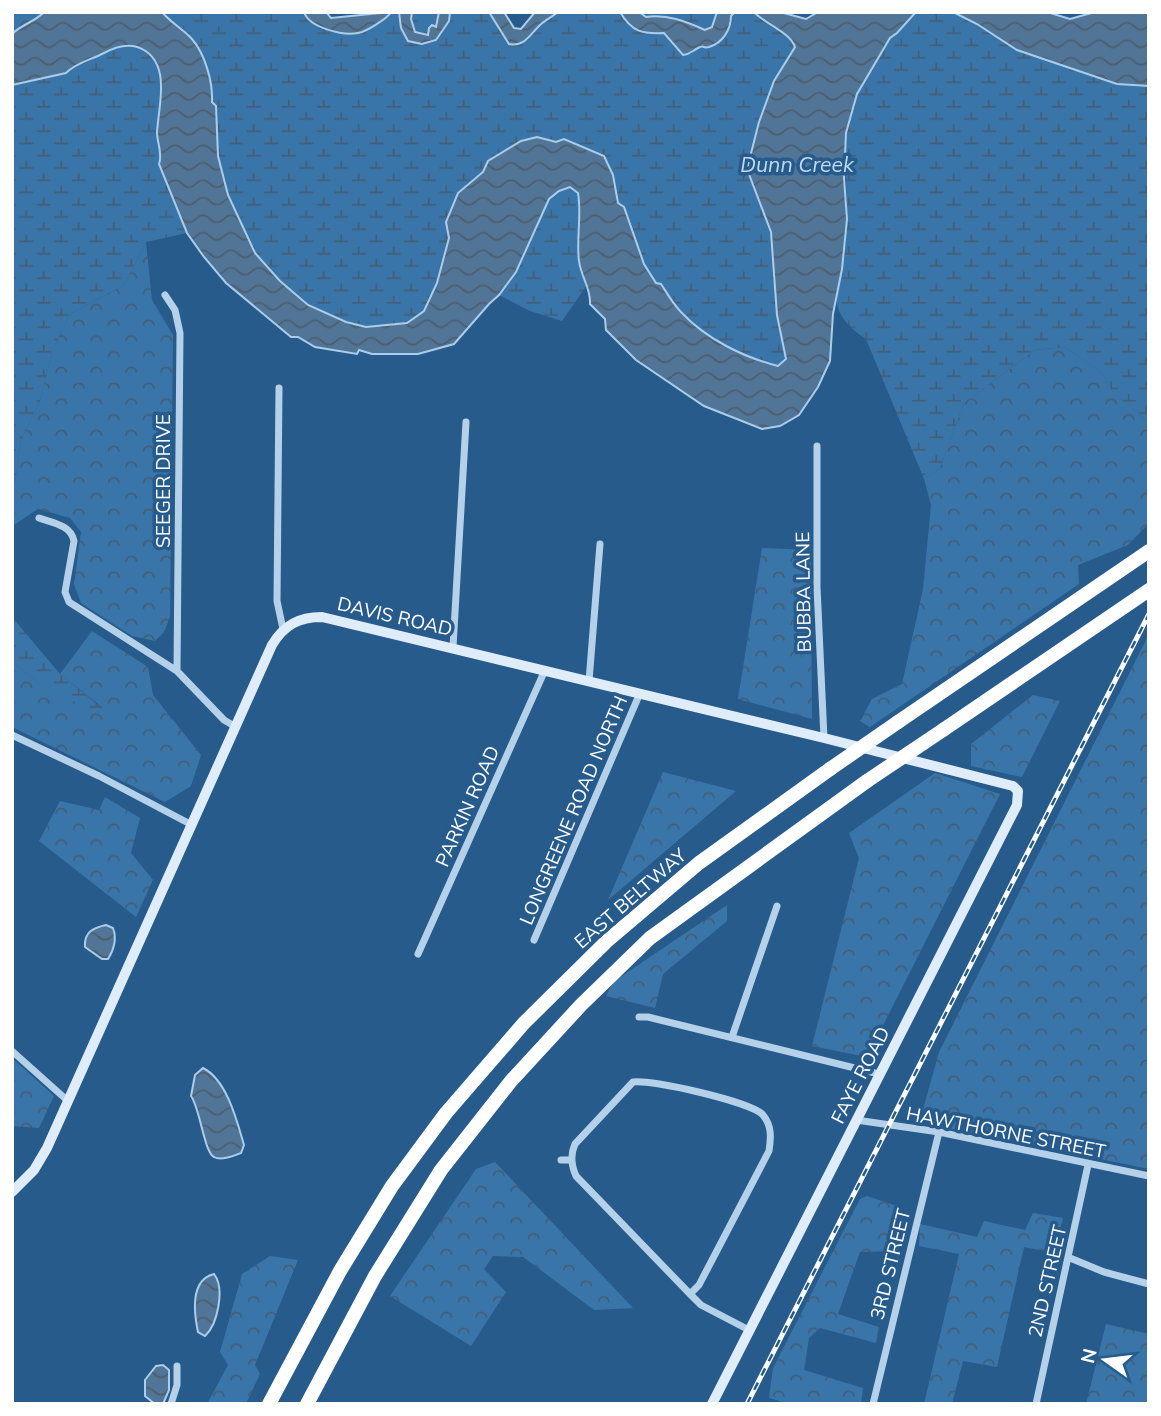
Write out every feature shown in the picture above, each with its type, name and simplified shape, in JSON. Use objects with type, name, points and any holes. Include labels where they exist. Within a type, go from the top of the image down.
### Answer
[{"type":"highway","name":"EAST BELTWAY","points":[[269,1404],[340,1271],[392,1186],[446,1113],[524,1023],[607,941],[699,863],[830,769],[1149,551]]},
{"type":"highway","points":[[307,1404],[375,1276],[441,1170],[511,1081],[581,1005],[650,938],[867,781],[1149,590]]},
{"type":"street","name":"SEEGER DRIVE","points":[[165,295],[175,310],[180,333],[177,671]]},
{"type":"street","points":[[12,1192],[41,1159],[272,645],[283,629],[277,601],[279,388]]},
{"type":"street","points":[[453,648],[466,422]]},
{"type":"street","name":"BUBBA LANE","points":[[817,446],[817,587],[824,738]]},
{"type":"street","points":[[39,517],[66,528],[73,535],[65,592],[68,603],[177,671],[223,720],[236,727]]},
{"type":"street","points":[[589,681],[600,544]]},
{"type":"street","name":"DAVIS ROAD","points":[[283,629],[303,618],[322,617],[987,778]]},
{"type":"street","name":"PARKIN ROAD","points":[[418,954],[545,670]]},
{"type":"street","name":"LONGREENE ROAD NORTH","points":[[534,940],[640,693]]},
{"type":"street","points":[[12,735],[99,776],[192,825]]},
{"type":"street","name":"FAYE ROAD","points":[[712,1404],[1017,805],[1018,791],[1013,786],[987,778]]},
{"type":"street","points":[[732,1037],[777,906]]},
{"type":"street","points":[[639,1017],[879,1074]]},
{"type":"street","points":[[12,1051],[68,1101]]},
{"type":"street","points":[[690,1294],[699,1286],[769,1151],[771,1132],[768,1122],[756,1109],[747,1105],[641,1081],[633,1082],[575,1144],[572,1160],[576,1175],[690,1294],[701,1305],[749,1330]]},
{"type":"street","points":[[768,1122],[777,1119]]},
{"type":"street","name":"HAWTHORNE STREET","points":[[856,1120],[939,1132],[1149,1176]]},
{"type":"street","name":"3RD STREET","points":[[873,1404],[939,1132]]},
{"type":"street","points":[[561,1160],[572,1160]]},
{"type":"street","name":"2ND STREET","points":[[1036,1404],[1070,1258],[1088,1165]]},
{"type":"street","points":[[1070,1258],[1104,1272],[1149,1284]]},
{"type":"street","points":[[171,1404],[177,1385],[177,1366]]},
{"type":"green space","points":[[12,12],[41,12],[38,19],[21,25],[12,34]]},
{"type":"green space","points":[[162,12],[304,12],[306,18],[320,29],[388,17],[391,12],[399,12],[401,28],[422,44],[436,40],[449,21],[450,12],[489,12],[509,43],[528,40],[539,25],[558,12],[620,12],[633,27],[644,32],[664,33],[691,54],[735,12],[754,12],[761,20],[793,40],[795,47],[774,81],[759,122],[747,169],[771,232],[777,315],[786,359],[778,366],[752,358],[713,339],[691,322],[675,306],[661,285],[656,283],[644,264],[624,207],[618,203],[613,175],[556,142],[537,137],[488,161],[483,172],[458,193],[446,222],[449,238],[437,283],[424,311],[407,323],[366,327],[346,322],[308,305],[280,281],[255,253],[228,195],[218,156],[213,90],[192,39]]},
{"type":"green space","points":[[412,12],[439,12],[436,27],[428,35],[415,32]]},
{"type":"green space","points":[[639,12],[717,12],[712,27],[705,31],[676,19],[645,17]]},
{"type":"green space","points":[[916,12],[953,12],[1017,50],[1117,84],[1149,86],[1149,423],[1113,392],[1102,373],[1065,347],[1035,350],[964,403],[940,468],[924,479],[866,339],[843,319],[837,299],[847,222],[845,158],[849,120],[870,68],[892,36]]},
{"type":"green space","points":[[136,45],[148,52],[159,72],[159,164],[187,233],[146,242],[124,285],[70,314],[52,352],[40,401],[21,440],[15,483],[12,485],[12,85],[85,63],[114,47]]},
{"type":"green space","points":[[570,187],[578,193],[581,210],[579,235],[587,285],[562,321],[530,311],[499,295],[516,272],[549,199]]},
{"type":"green space","points":[[146,242],[152,300],[173,335],[170,617],[164,632],[155,641],[132,636],[81,603],[74,584],[81,532],[70,518],[38,509],[12,526],[12,485],[15,483],[21,440],[40,401],[52,352],[70,314],[124,285]]},
{"type":"green space","points":[[1065,347],[1102,373],[1113,392],[1149,423],[1149,523],[1128,545],[1078,565],[1079,584],[870,727],[860,721],[872,699],[902,684],[923,589],[931,505],[924,479],[940,468],[964,403],[1035,350]]},
{"type":"green space","points":[[762,548],[811,550],[812,719],[738,699]]},
{"type":"green space","points":[[12,617],[60,674],[103,709],[100,715],[39,683],[12,662]]},
{"type":"green space","points":[[92,631],[148,667],[153,695],[201,755],[191,786],[165,802],[12,727],[12,662],[39,683],[103,708],[60,674]]},
{"type":"green space","points":[[1149,634],[1149,1169],[948,1128],[921,1117],[939,1052]]},
{"type":"green space","points":[[1033,695],[1060,701],[1022,777],[971,766],[971,744]]},
{"type":"green space","points":[[663,772],[736,791],[608,900]]},
{"type":"green space","points":[[935,773],[1000,794],[867,1057],[812,1046],[859,858],[849,833]]},
{"type":"green space","points":[[105,797],[140,818],[131,853],[153,880],[136,917],[39,841],[60,801],[99,810]]},
{"type":"green space","points":[[727,905],[727,921],[663,974],[655,1008],[606,996],[613,982]]},
{"type":"green space","points":[[12,1058],[54,1096],[39,1128],[12,1126]]},
{"type":"green space","points":[[495,1162],[633,1308],[594,1310],[523,1257],[493,1256],[484,1269],[506,1292],[471,1346],[390,1296],[476,1169]]},
{"type":"green space","points":[[867,1196],[900,1207],[894,1251],[860,1252],[838,1314],[879,1327],[876,1343],[820,1328],[809,1338],[804,1370],[863,1388],[861,1404],[790,1404],[769,1398],[773,1368],[860,1199]]},
{"type":"green space","points":[[1033,1213],[1063,1218],[1054,1253],[1024,1247],[997,1367],[963,1361],[952,1404],[924,1404],[959,1254],[919,1246],[920,1224],[977,1237],[984,1221],[1025,1230]]},
{"type":"green space","points":[[270,1256],[298,1260],[255,1365],[260,1374],[246,1404],[207,1404],[228,1365],[220,1352],[242,1274]]},
{"type":"green space","points":[[1106,1324],[1149,1334],[1149,1404],[1086,1404]]},
{"type":"water","name":"Dunn Creek","points":[[44,12],[162,12],[192,39],[201,52],[210,77],[212,102],[216,106],[218,156],[228,195],[255,253],[280,281],[308,305],[346,322],[366,327],[407,323],[424,311],[437,283],[449,238],[446,222],[458,193],[483,172],[488,161],[521,141],[537,137],[556,142],[564,139],[604,156],[613,175],[618,203],[624,207],[644,264],[681,312],[713,339],[752,358],[778,366],[786,359],[777,315],[771,232],[747,169],[759,122],[774,81],[795,47],[783,32],[754,12],[780,12],[806,19],[818,12],[916,12],[890,38],[857,94],[846,133],[844,178],[847,219],[842,269],[833,314],[830,361],[818,387],[799,415],[780,426],[762,429],[704,406],[636,360],[606,330],[605,319],[590,304],[580,267],[578,193],[570,187],[549,199],[516,272],[499,295],[454,344],[418,354],[372,354],[359,350],[357,354],[315,347],[298,337],[291,337],[226,283],[187,233],[159,164],[157,132],[160,76],[152,57],[137,47],[116,48],[79,64],[66,73],[12,85],[12,34]]},
{"type":"water","points":[[304,12],[326,12],[331,18],[391,12],[371,27],[352,34],[320,26],[307,18]]},
{"type":"water","points":[[399,12],[412,12],[415,32],[428,35],[432,25],[436,27],[439,12],[450,12],[449,21],[436,40],[422,44],[408,41],[401,28]]},
{"type":"water","points":[[489,12],[504,12],[514,28],[521,29],[535,12],[558,12],[526,40],[519,44],[509,44]]},
{"type":"water","points":[[620,12],[639,12],[646,17],[669,17],[705,30],[712,27],[717,12],[735,12],[722,39],[709,47],[700,47],[683,55],[664,33],[650,33],[633,28]]},
{"type":"water","points":[[953,12],[1047,12],[1070,19],[1095,12],[1149,12],[1149,86],[1117,84],[1017,50]]},
{"type":"water","points":[[106,925],[113,928],[115,940],[108,959],[102,959],[85,947],[85,942],[90,932]]},
{"type":"water","points":[[203,1068],[225,1091],[244,1145],[241,1153],[227,1158],[214,1157],[207,1147],[191,1096],[195,1075]]},
{"type":"water","points":[[214,1274],[219,1288],[218,1306],[210,1330],[205,1336],[198,1332],[195,1316],[197,1290],[206,1277]]},
{"type":"water","points":[[163,1365],[169,1370],[169,1390],[163,1404],[155,1404],[145,1396],[145,1380],[156,1366]]},
{"type":"railway","points":[[747,1404],[1149,614]]}]
